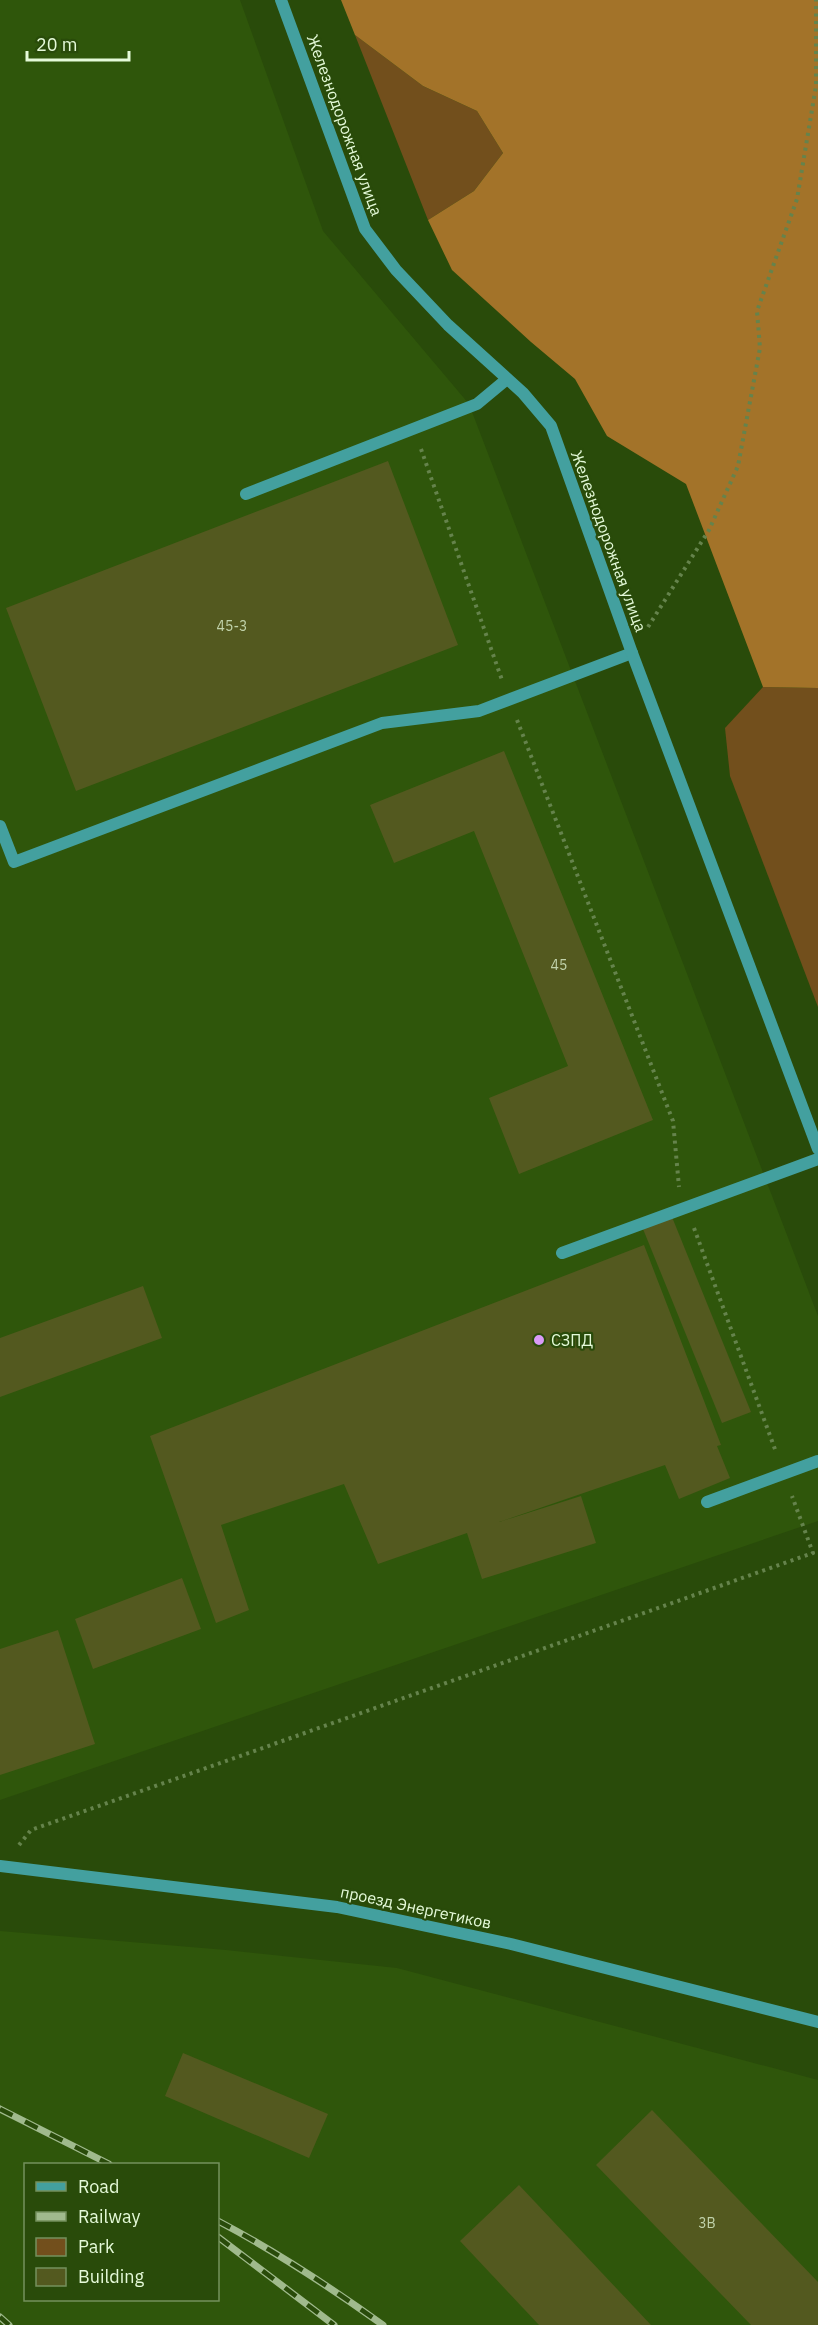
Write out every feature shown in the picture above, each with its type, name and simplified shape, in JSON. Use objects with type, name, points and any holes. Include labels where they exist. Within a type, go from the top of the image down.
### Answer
[{"type":"street","name":"Железнодорожная улица","points":[[281,0],[365,229],[403,278],[448,325],[523,393],[551,426],[632,653],[818,1149]]},
{"type":"street","points":[[246,494],[477,404],[507,379]]},
{"type":"street","points":[[0,826],[14,862],[382,723],[479,711],[632,653]]},
{"type":"street","points":[[562,1253],[818,1159]]},
{"type":"street","points":[[707,1502],[818,1461]]},
{"type":"street","name":"проезд Энергетиков","points":[[1,1866],[337,1907],[511,1944],[818,2022]]},
{"type":"path","points":[[632,653],[709,530],[738,466],[760,348],[757,311],[797,200],[813,108],[816,86],[816,0]]},
{"type":"path","points":[[1,1866],[32,1830],[816,1552],[784,1474],[679,1190],[673,1121],[509,700],[414,428]]},
{"type":"shaded area","points":[[0,0],[240,0],[323,231],[469,404],[818,1316],[818,1521],[0,1800]]},
{"type":"shaded area","points":[[341,0],[818,0],[818,688],[763,687],[686,484],[607,436],[575,379],[452,270],[428,220],[474,191],[503,153],[477,111],[423,86],[355,35]]},
{"type":"shaded area","points":[[0,1931],[226,1950],[397,1968],[818,2080],[818,2325],[0,2325]]},
{"type":"green space","points":[[355,35],[423,86],[477,111],[503,153],[474,191],[428,220]]},
{"type":"green space","points":[[763,687],[818,688],[818,1007],[730,776],[725,728]]},
{"type":"building","points":[[388,461],[458,645],[76,791],[6,608]]},
{"type":"building","points":[[504,751],[653,1120],[519,1174],[489,1098],[568,1066],[474,831],[394,863],[370,805]]},
{"type":"building","points":[[672,1217],[751,1412],[722,1423],[643,1229]]},
{"type":"building","name":"СЗПД","points":[[644,1245],[721,1445],[717,1446],[730,1478],[679,1499],[665,1465],[499,1522],[581,1496],[596,1543],[482,1579],[467,1533],[378,1564],[344,1484],[221,1525],[249,1610],[216,1623],[150,1436]]},
{"type":"building","points":[[143,1286],[162,1338],[0,1397],[0,1338]]},
{"type":"building","points":[[182,1578],[201,1629],[93,1669],[75,1619]]},
{"type":"building","points":[[58,1630],[95,1744],[0,1775],[0,1649]]},
{"type":"building","points":[[183,2053],[328,2114],[309,2158],[165,2096]]},
{"type":"building","points":[[652,2110],[818,2282],[818,2325],[751,2325],[596,2165]]},
{"type":"building","points":[[519,2185],[651,2325],[539,2325],[460,2241]]},
{"type":"railway","points":[[0,2109],[107,2163]]},
{"type":"railway","points":[[219,2222],[302,2270],[383,2325]]},
{"type":"railway","points":[[219,2238],[334,2325]]},
{"type":"railway","points":[[0,2317],[9,2325]]},
{"type":"place","name":"СЗПД","points":[[539,1340]]}]
